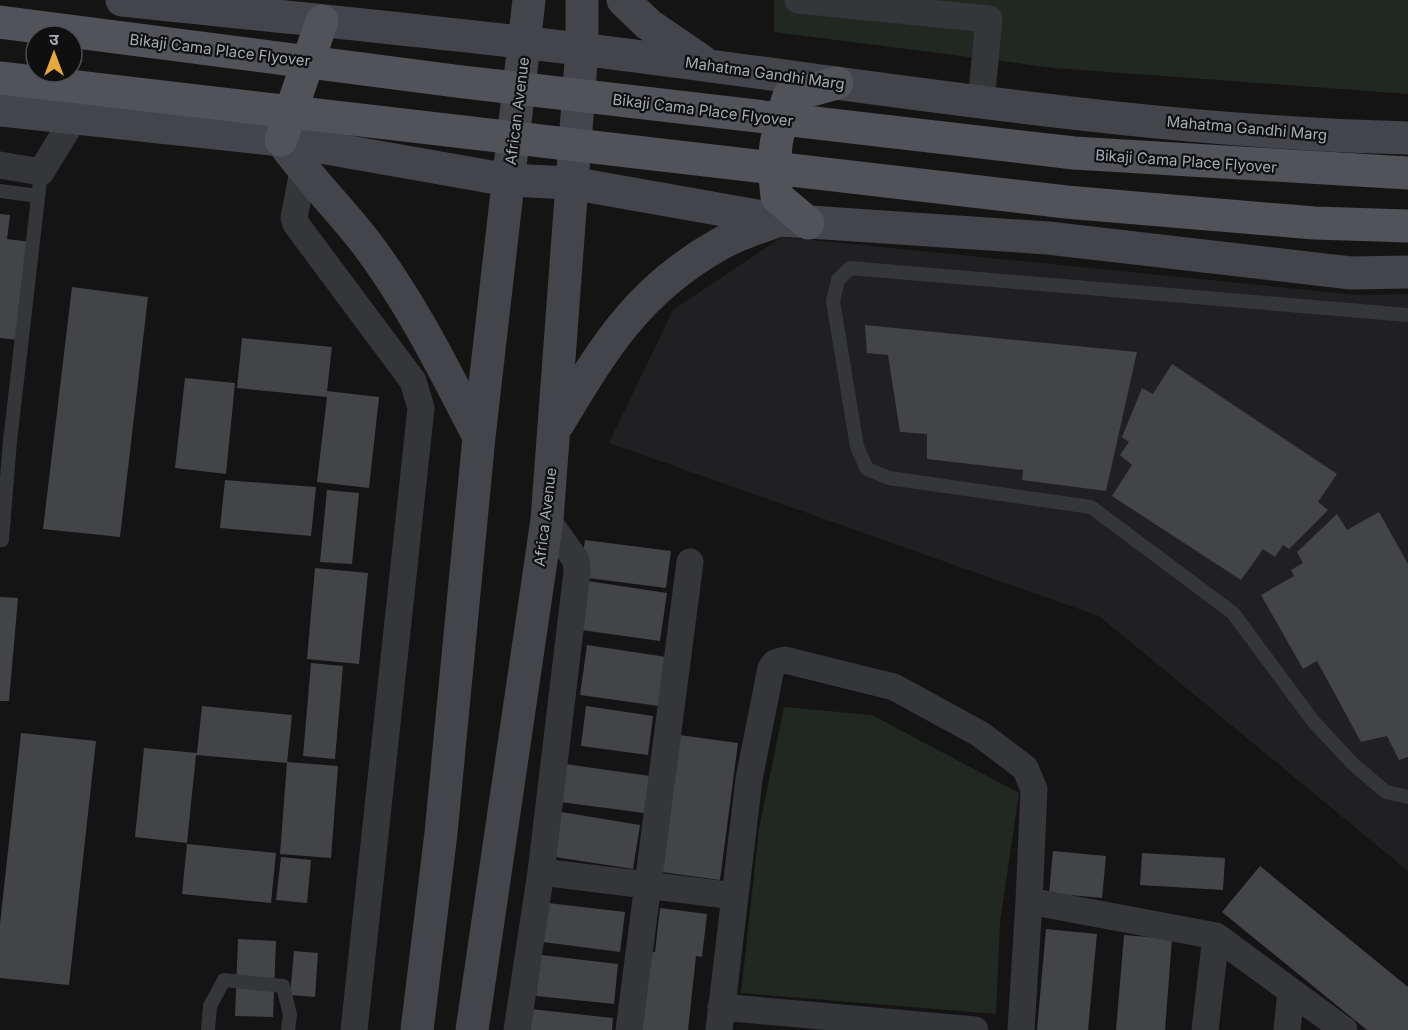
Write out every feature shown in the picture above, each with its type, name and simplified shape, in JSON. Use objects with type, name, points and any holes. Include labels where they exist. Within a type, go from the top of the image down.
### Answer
[{"type":"main road","name":"Mahatma Gandhi Marg","points":[[122,0],[582,49],[1083,115],[1356,137],[1408,138]]},
{"type":"main road","points":[[281,140],[322,21],[360,0]]},
{"type":"main road","points":[[525,43],[529,0]]},
{"type":"main road","name":"Africa Avenue","points":[[472,1030],[547,520],[582,49],[582,0]]},
{"type":"main road","points":[[623,0],[656,30],[708,65]]},
{"type":"main road","name":"Bikaji Cama Place Flyover","points":[[0,22],[463,82],[1074,153],[1408,173]]},
{"type":"main road","name":"African Avenue","points":[[508,180],[525,43]]},
{"type":"main road","points":[[0,78],[1066,202],[1314,223],[1408,226]]},
{"type":"main road","points":[[794,221],[777,197],[772,157],[778,127],[789,96],[837,83]]},
{"type":"main road","points":[[0,110],[281,140],[508,180],[571,183],[794,221],[1048,238],[1352,273],[1408,272]]},
{"type":"main road","points":[[281,140],[303,171],[362,239],[407,302],[478,437]]},
{"type":"main road","points":[[417,1030],[441,833],[478,437],[508,180]]},
{"type":"main road","points":[[555,430],[623,322],[668,278],[721,243],[794,221]]},
{"type":"street","points":[[798,0],[989,19],[981,102]]},
{"type":"street","points":[[0,165],[39,184],[74,118]]},
{"type":"street","points":[[303,171],[294,218],[296,224],[413,381],[421,408],[354,1030]]},
{"type":"street","points":[[517,1030],[541,872],[577,572],[576,560],[547,520]]},
{"type":"street","points":[[629,1030],[690,562]]},
{"type":"street","points":[[975,1030],[720,1018],[749,779],[771,668],[775,663],[785,660],[894,687],[980,734],[1025,768],[1034,789],[1021,1030]]},
{"type":"street","points":[[541,872],[735,896]]},
{"type":"street","points":[[1029,901],[1216,936],[1344,1030]]},
{"type":"street","points":[[1205,1030],[1216,936]]},
{"type":"street","points":[[1287,1030],[1291,992]]},
{"type":"lane","points":[[0,192],[39,184],[6,433],[2,540],[0,540]]},
{"type":"lane","points":[[1408,315],[850,268],[838,280],[833,301],[856,447],[867,469],[889,478],[1091,507],[1233,613],[1313,721],[1354,765],[1386,792],[1408,797]]},
{"type":"lane","points":[[208,1030],[210,1006],[224,980],[284,986],[290,1015],[288,1030]]},
{"type":"shaded area","points":[[774,0],[1408,0],[1408,94],[1054,68],[774,32]]},
{"type":"shaded area","points":[[782,237],[1358,295],[1408,294],[1408,871],[1099,616],[609,443],[673,310]]},
{"type":"shaded area","points":[[784,707],[872,715],[1019,793],[1000,922],[996,1014],[741,993],[759,829]]},
{"type":"building","points":[[0,214],[10,215],[7,239],[31,242],[18,340],[0,338]]},
{"type":"building","points":[[72,287],[148,297],[120,537],[43,529]]},
{"type":"building","points":[[865,325],[1137,352],[1106,491],[1022,480],[1023,470],[927,459],[927,434],[900,432],[888,355],[867,353]]},
{"type":"building","points":[[242,338],[332,347],[327,391],[379,397],[369,488],[317,482],[327,397],[237,388]]},
{"type":"building","points":[[1172,364],[1337,474],[1318,502],[1328,510],[1289,549],[1283,545],[1275,557],[1263,549],[1241,580],[1112,496],[1132,465],[1120,455],[1129,442],[1122,437],[1142,388],[1153,394]]},
{"type":"building","points":[[185,378],[235,383],[226,474],[175,468]]},
{"type":"building","points":[[225,480],[316,487],[311,536],[220,528]]},
{"type":"building","points":[[327,490],[359,493],[352,564],[320,562]]},
{"type":"building","points":[[1379,512],[1408,564],[1408,757],[1399,760],[1387,736],[1361,742],[1317,661],[1303,669],[1261,595],[1294,576],[1291,570],[1303,563],[1297,552],[1337,514],[1347,530]]},
{"type":"building","points":[[585,540],[671,551],[666,588],[580,577]]},
{"type":"building","points":[[315,568],[368,573],[359,664],[307,659]]},
{"type":"building","points":[[581,580],[667,593],[660,641],[574,629]]},
{"type":"building","points":[[0,597],[18,598],[9,701],[0,701]]},
{"type":"building","points":[[587,645],[673,658],[666,707],[580,695]]},
{"type":"building","points":[[311,663],[343,666],[335,759],[303,756]]},
{"type":"building","points":[[202,706],[292,715],[287,763],[196,755],[187,843],[135,837],[144,748],[197,753]]},
{"type":"building","points":[[586,706],[653,716],[648,755],[581,746]]},
{"type":"building","points":[[21,733],[96,741],[69,985],[0,978],[0,924]]},
{"type":"building","points":[[672,734],[738,743],[720,880],[654,871]]},
{"type":"building","points":[[287,762],[338,766],[331,858],[280,854]]},
{"type":"building","points":[[565,764],[650,776],[644,813],[560,802]]},
{"type":"building","points":[[561,812],[640,825],[633,869],[555,857]]},
{"type":"building","points":[[187,844],[276,853],[271,903],[182,894]]},
{"type":"building","points":[[1053,851],[1106,856],[1102,898],[1049,893]]},
{"type":"building","points":[[1142,853],[1225,858],[1223,890],[1140,885]]},
{"type":"building","points":[[281,857],[311,860],[307,903],[276,900]]},
{"type":"building","points":[[1260,866],[1408,987],[1408,1030],[1367,1030],[1222,912]]},
{"type":"building","points":[[548,903],[625,912],[620,952],[543,942]]},
{"type":"building","points":[[660,908],[707,914],[702,957],[696,956],[688,1030],[633,1030],[641,951],[655,952]]},
{"type":"building","points":[[1046,929],[1097,934],[1088,1030],[1037,1030]]},
{"type":"building","points":[[1124,935],[1172,939],[1165,1030],[1116,1030]]},
{"type":"building","points":[[238,939],[276,941],[273,1017],[235,1016]]},
{"type":"building","points":[[294,951],[318,953],[315,997],[290,995]]},
{"type":"building","points":[[541,955],[618,964],[614,1004],[536,996]]},
{"type":"building","points":[[531,1009],[613,1018],[612,1030],[529,1030]]}]
